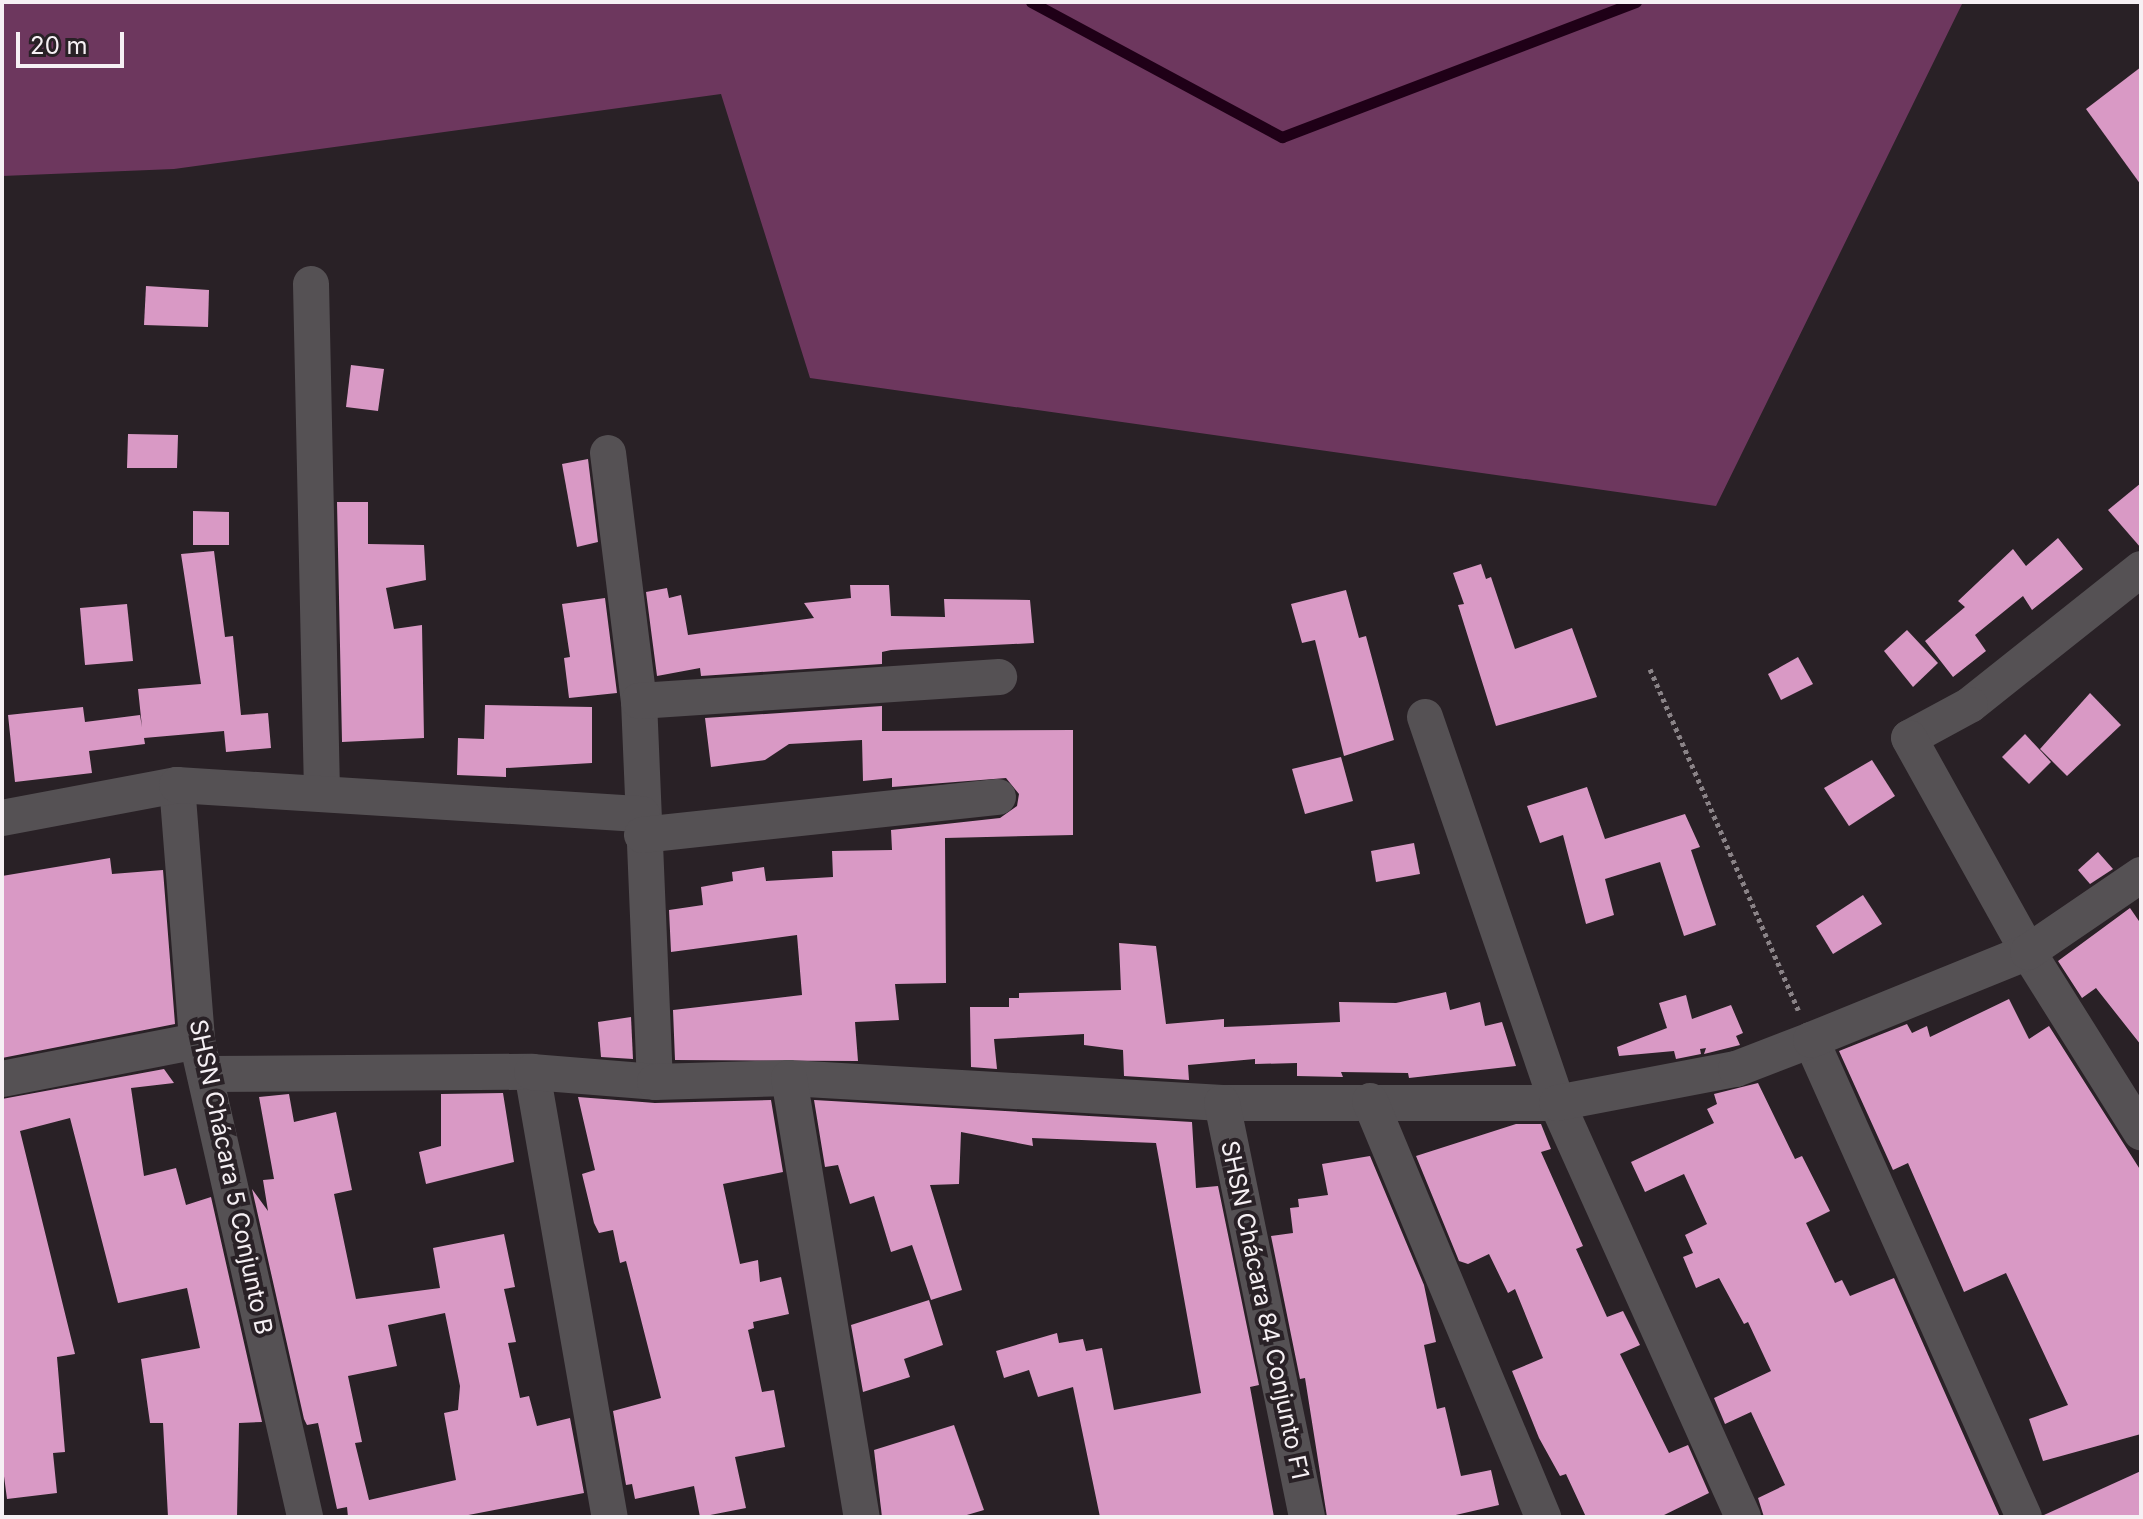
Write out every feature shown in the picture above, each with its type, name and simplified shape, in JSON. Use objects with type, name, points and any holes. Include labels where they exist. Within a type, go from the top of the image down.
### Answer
[{"type":"street","points":[[311,284],[322,794]]},
{"type":"street","points":[[608,453],[639,701],[655,1082]]},
{"type":"street","points":[[2141,569],[1970,705],[1909,738],[2028,952],[2141,1132]]},
{"type":"street","points":[[639,701],[999,677]]},
{"type":"street","points":[[1425,717],[1557,1103],[1743,1517]]},
{"type":"street","points":[[2,818],[177,785],[322,794],[642,824],[998,797]]},
{"type":"street","name":"SHSN Chácara 5 Conjunto B","points":[[177,785],[201,1057],[305,1517]]},
{"type":"street","points":[[2,1079],[201,1057],[532,1072],[655,1082],[789,1078],[1222,1103],[1557,1103],[1736,1069],[1811,1040],[2028,952],[2141,875]]},
{"type":"street","points":[[1811,1040],[2024,1517]]},
{"type":"street","points":[[532,1072],[610,1517]]},
{"type":"street","points":[[789,1078],[862,1517]]},
{"type":"street","points":[[1370,1101],[1543,1517]]},
{"type":"street","name":"SHSN Chácara 84 Conjunto F1","points":[[1222,1103],[1307,1517]]},
{"type":"path","points":[[1650,669],[1811,1040]]},
{"type":"shaded area","points":[[2,2],[1963,2],[1716,506],[810,378],[721,94],[174,169],[2,176]]},
{"type":"building","points":[[2141,67],[2141,185],[2086,109]]},
{"type":"building","points":[[146,286],[209,290],[208,327],[144,325]]},
{"type":"building","points":[[351,365],[384,369],[378,411],[346,407]]},
{"type":"building","points":[[128,434],[178,435],[177,468],[127,468]]},
{"type":"building","points":[[588,459],[598,542],[577,547],[562,464]]},
{"type":"building","points":[[2141,483],[2141,548],[2108,510]]},
{"type":"building","points":[[337,502],[368,502],[368,544],[424,545],[426,580],[386,588],[394,629],[422,625],[424,738],[342,742]]},
{"type":"building","points":[[193,511],[229,512],[229,545],[193,545]]},
{"type":"building","points":[[2058,538],[2083,569],[2032,610],[2023,596],[1975,635],[1986,651],[1953,677],[1925,641],[1965,607],[1958,601],[2013,549],[2026,566]]},
{"type":"building","points":[[214,551],[225,637],[233,636],[241,715],[268,713],[271,748],[226,752],[224,731],[144,738],[145,744],[89,751],[92,773],[15,782],[8,715],[83,707],[85,722],[140,715],[142,727],[138,689],[201,684],[181,554]]},
{"type":"building","points":[[1481,564],[1486,579],[1491,577],[1515,649],[1572,628],[1597,697],[1496,726],[1458,605],[1464,604],[1453,573]]},
{"type":"building","points":[[850,585],[889,585],[891,616],[945,617],[944,599],[1030,600],[1034,643],[891,650],[882,652],[882,664],[701,676],[700,668],[657,676],[646,592],[667,588],[669,598],[681,595],[688,635],[814,618],[804,603],[851,598]]},
{"type":"building","points":[[1346,590],[1359,638],[1366,636],[1394,740],[1344,756],[1315,640],[1302,643],[1291,604]]},
{"type":"building","points":[[605,598],[617,693],[569,698],[564,658],[570,657],[562,604]]},
{"type":"building","points":[[127,604],[133,661],[85,665],[80,608]]},
{"type":"building","points":[[1907,630],[1938,663],[1913,687],[1884,651]]},
{"type":"building","points":[[1798,657],[1813,684],[1781,700],[1768,674]]},
{"type":"building","points":[[2090,693],[2121,725],[2067,776],[2040,749]]},
{"type":"building","points":[[485,705],[592,707],[592,763],[506,768],[506,777],[457,775],[458,738],[484,739]]},
{"type":"building","points":[[882,706],[882,731],[1073,730],[1073,835],[945,838],[946,983],[895,984],[899,1020],[855,1022],[858,1061],[675,1060],[673,1010],[802,995],[797,935],[671,952],[669,910],[703,905],[701,887],[733,881],[732,872],[764,867],[766,881],[833,877],[832,851],[892,850],[891,830],[1000,818],[1017,806],[1019,794],[1006,778],[892,787],[892,778],[863,781],[862,740],[789,744],[765,760],[711,767],[705,718]]},
{"type":"building","points":[[2025,734],[2051,762],[2029,784],[2002,757]]},
{"type":"building","points":[[1341,757],[1353,801],[1305,814],[1292,769]]},
{"type":"building","points":[[1872,760],[1895,796],[1849,826],[1824,788]]},
{"type":"building","points":[[1587,787],[1605,839],[1685,814],[1700,847],[1691,850],[1716,925],[1684,936],[1660,862],[1605,879],[1614,915],[1586,924],[1563,835],[1540,843],[1527,806]]},
{"type":"building","points":[[1414,843],[1420,874],[1376,882],[1371,851]]},
{"type":"building","points":[[2098,852],[2113,869],[2090,884],[2078,870]]},
{"type":"building","points":[[110,858],[112,874],[163,870],[175,1024],[2,1058],[2,876]]},
{"type":"building","points":[[1863,895],[1882,924],[1833,954],[1816,926]]},
{"type":"building","points":[[2130,908],[2141,924],[2141,1045],[2096,988],[2082,998],[2058,961]]},
{"type":"building","points":[[1119,943],[1156,946],[1166,1024],[1224,1019],[1224,1027],[1340,1022],[1339,1002],[1396,1003],[1446,992],[1450,1010],[1480,1002],[1485,1026],[1502,1022],[1516,1066],[1409,1078],[1408,1073],[1341,1072],[1343,1077],[1297,1076],[1297,1063],[1255,1064],[1255,1059],[1188,1065],[1189,1080],[1124,1076],[1123,1050],[1084,1045],[1084,1034],[994,1039],[997,1069],[971,1067],[970,1007],[1009,1007],[1009,998],[1019,998],[1019,993],[1121,990]]},
{"type":"building","points":[[1686,995],[1692,1019],[1731,1005],[1743,1033],[1736,1036],[1740,1045],[1704,1054],[1706,1048],[1700,1049],[1701,1054],[1676,1059],[1674,1051],[1619,1056],[1617,1047],[1667,1028],[1659,1003]]},
{"type":"building","points":[[2009,999],[2029,1039],[2049,1026],[2141,1171],[2141,1434],[2043,1461],[2029,1419],[2068,1405],[2006,1273],[1964,1292],[1908,1163],[1893,1170],[1839,1051],[1907,1024],[1912,1033],[1927,1026],[1930,1037]]},
{"type":"building","points":[[631,1017],[633,1059],[601,1057],[598,1022]]},
{"type":"building","points":[[164,1069],[174,1083],[131,1088],[144,1176],[176,1168],[186,1205],[211,1197],[262,1422],[239,1423],[237,1517],[168,1517],[163,1423],[150,1423],[141,1359],[200,1348],[187,1288],[118,1303],[70,1118],[20,1131],[75,1354],[57,1357],[65,1452],[53,1453],[57,1493],[7,1499],[2,1461],[2,1099]]},
{"type":"building","points":[[1758,1083],[1795,1159],[1802,1156],[1830,1211],[1806,1223],[1835,1283],[1842,1280],[1850,1296],[1894,1278],[2000,1517],[1764,1517],[1758,1498],[1785,1485],[1751,1412],[1725,1424],[1714,1398],[1771,1371],[1748,1322],[1744,1324],[1719,1278],[1696,1288],[1683,1257],[1693,1253],[1685,1235],[1707,1224],[1684,1174],[1645,1192],[1631,1162],[1714,1123],[1707,1109],[1717,1104],[1714,1094]]},
{"type":"building","points":[[503,1093],[514,1162],[426,1184],[419,1152],[441,1146],[441,1094]]},
{"type":"building","points":[[289,1094],[294,1122],[336,1112],[352,1190],[334,1194],[356,1299],[440,1288],[433,1248],[504,1234],[515,1287],[504,1289],[516,1342],[508,1343],[520,1398],[529,1396],[537,1426],[570,1418],[584,1493],[458,1517],[348,1517],[347,1507],[337,1509],[318,1423],[307,1425],[304,1419],[252,1189],[268,1211],[263,1180],[274,1179],[259,1097]],"holes":[[[445,1313],[460,1386],[458,1410],[444,1413],[456,1480],[369,1500],[355,1443],[362,1442],[348,1376],[397,1366],[388,1325]]]},
{"type":"building","points":[[578,1097],[655,1103],[771,1100],[783,1172],[723,1184],[740,1264],[758,1260],[760,1282],[781,1277],[789,1314],[753,1322],[754,1328],[748,1330],[762,1392],[774,1390],[785,1447],[735,1457],[746,1508],[700,1517],[694,1486],[635,1499],[632,1484],[626,1485],[613,1411],[661,1398],[626,1261],[620,1263],[613,1230],[599,1233],[594,1223],[582,1174],[595,1170]]},
{"type":"building","points":[[814,1100],[1192,1122],[1196,1188],[1218,1186],[1259,1385],[1250,1387],[1274,1517],[1100,1517],[1073,1387],[1038,1397],[1029,1370],[1004,1378],[996,1351],[1057,1333],[1059,1343],[1083,1339],[1086,1351],[1102,1348],[1114,1410],[1201,1393],[1156,1143],[1032,1138],[1033,1146],[961,1132],[959,1184],[930,1185],[962,1290],[931,1300],[912,1245],[891,1252],[874,1196],[850,1204],[838,1165],[825,1167]]},
{"type":"building","points":[[1516,1124],[1541,1124],[1551,1149],[1541,1152],[1583,1246],[1576,1249],[1607,1317],[1623,1311],[1640,1345],[1620,1354],[1669,1453],[1688,1445],[1709,1493],[1660,1517],[1586,1517],[1566,1474],[1560,1476],[1539,1438],[1512,1371],[1543,1358],[1515,1289],[1508,1293],[1489,1254],[1468,1264],[1459,1261],[1416,1156]]},
{"type":"building","points":[[1370,1156],[1424,1285],[1436,1342],[1424,1345],[1437,1409],[1445,1407],[1461,1476],[1491,1470],[1499,1505],[1447,1517],[1327,1517],[1305,1378],[1300,1379],[1271,1236],[1293,1233],[1290,1208],[1299,1207],[1298,1199],[1328,1195],[1322,1164]]},
{"type":"building","points":[[929,1300],[943,1345],[904,1359],[910,1377],[863,1392],[851,1325]]},
{"type":"building","points":[[954,1425],[984,1510],[960,1517],[882,1517],[874,1450]]},
{"type":"building","points":[[2141,1471],[2141,1517],[2044,1515]]},
{"type":"waterway","points":[[1031,2],[1282,137],[1636,2]]}]
